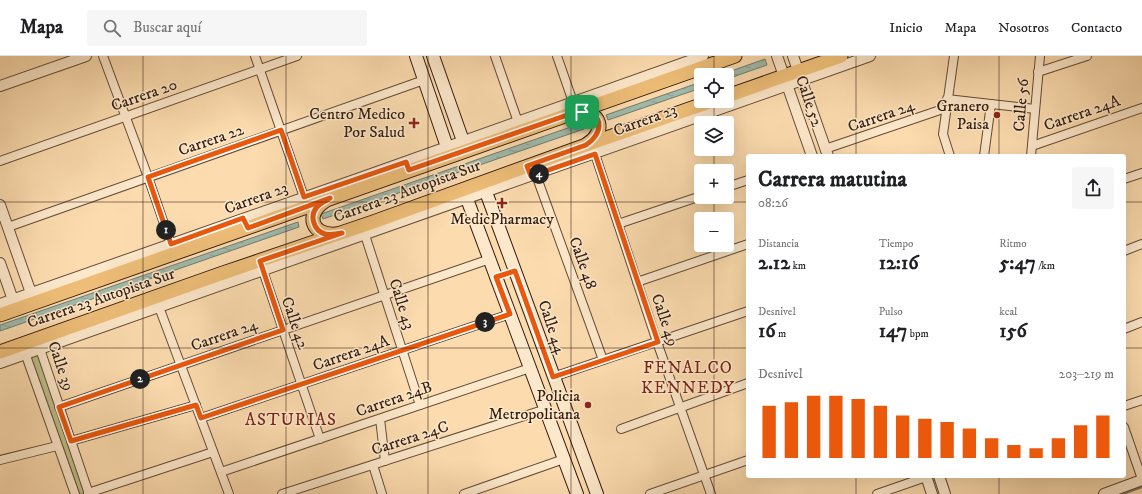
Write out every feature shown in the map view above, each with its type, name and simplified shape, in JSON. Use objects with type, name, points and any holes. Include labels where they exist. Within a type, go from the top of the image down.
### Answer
[{"type":"main road","points":[[416,56],[447,147]]},
{"type":"main road","points":[[433,56],[464,141]]},
{"type":"main road","name":"Carrera 23 Autopista Sur","points":[[0,315],[246,223],[330,198],[408,166],[498,134],[573,108],[735,56]]},
{"type":"main road","points":[[734,94],[800,76],[841,56]]},
{"type":"main road","points":[[573,108],[594,116],[598,123],[598,131],[590,149]]},
{"type":"main road","name":"Carrera 23 Autopista Sur","points":[[0,352],[24,349],[261,266],[342,233],[428,202],[531,172],[694,108]]},
{"type":"main road","name":"Calle 44","points":[[486,192],[597,494]]},
{"type":"main road","points":[[330,198],[319,205],[314,211],[314,222],[318,229],[326,234],[342,233]]},
{"type":"main road","points":[[467,199],[577,494]]},
{"type":"main road","points":[[415,217],[428,202]]},
{"type":"main road","points":[[373,222],[402,222]]},
{"type":"main road","points":[[496,277],[515,271]]},
{"type":"street","points":[[0,86],[86,56]]},
{"type":"street","points":[[103,56],[171,244]]},
{"type":"street","points":[[255,56],[304,197]]},
{"type":"street","name":"Carrera 20","points":[[0,161],[297,56]]},
{"type":"street","points":[[495,56],[518,122]]},
{"type":"street","points":[[557,56],[573,108]]},
{"type":"street","name":"Carrera 23","points":[[0,304],[171,244],[246,223],[304,197],[408,166],[447,147],[464,141],[498,134],[518,122],[573,108],[703,56]]},
{"type":"street","name":"Calle 52","points":[[777,56],[811,154]]},
{"type":"street","name":"Calle 52","points":[[793,56],[826,153]]},
{"type":"street","points":[[800,76],[870,56]]},
{"type":"street","points":[[949,154],[943,134],[954,56]]},
{"type":"street","name":"Calle 56","points":[[1031,154],[1034,109],[1040,56]]},
{"type":"street","points":[[1038,72],[1087,56]]},
{"type":"street","name":"Carrera 22","points":[[8,227],[424,80]]},
{"type":"street","name":"Carrera 23","points":[[590,149],[786,81]]},
{"type":"street","points":[[948,99],[1034,109]]},
{"type":"street","points":[[984,154],[991,104]]},
{"type":"street","name":"Carrera 24","points":[[826,153],[946,108]]},
{"type":"street","name":"Carrera 24A","points":[[1032,146],[1142,108]]},
{"type":"street","name":"Calle 49","points":[[590,149],[618,224],[680,408],[711,494]]},
{"type":"street","points":[[38,344],[159,308],[261,266],[365,235],[486,192],[531,172]]},
{"type":"street","name":"Calle 48","points":[[531,172],[603,360]]},
{"type":"street","points":[[1126,178],[1142,173]]},
{"type":"street","points":[[734,185],[746,181]]},
{"type":"street","points":[[618,224],[694,198]]},
{"type":"street","points":[[0,205],[31,293]]},
{"type":"street","name":"Calle 43","points":[[365,235],[420,405]]},
{"type":"street","points":[[1126,250],[1142,244]]},
{"type":"street","points":[[638,282],[746,245]]},
{"type":"street","name":"Carrera 24","points":[[59,407],[490,259]]},
{"type":"street","points":[[0,263],[13,300]]},
{"type":"street","name":"Calle 42","points":[[261,266],[320,439]]},
{"type":"street","points":[[159,308],[229,494]]},
{"type":"street","points":[[553,377],[746,312]]},
{"type":"street","name":"Carrera 24A","points":[[201,418],[510,314]]},
{"type":"street","points":[[1126,328],[1142,322]]},
{"type":"street","name":"Calle 39","points":[[38,344],[88,493]]},
{"type":"street","points":[[0,363],[24,349]]},
{"type":"street","name":"Calle 39","points":[[24,349],[75,494]]},
{"type":"street","name":"Carrera 24B","points":[[221,472],[530,368]]},
{"type":"street","points":[[621,429],[746,385]]},
{"type":"street","points":[[1126,405],[1142,400]]},
{"type":"street","points":[[71,441],[196,405]]},
{"type":"street","name":"Carrera 24C","points":[[282,494],[546,409]]},
{"type":"street","points":[[380,418],[385,461]]},
{"type":"street","points":[[1104,494],[1142,480],[1126,433]]},
{"type":"street","points":[[0,460],[58,446]]},
{"type":"street","points":[[88,493],[214,452]]},
{"type":"street","points":[[464,494],[564,459]]},
{"type":"street","points":[[650,494],[746,461]]},
{"type":"street","points":[[373,465],[382,494]]},
{"type":"street","points":[[877,494],[923,478]]},
{"type":"street","points":[[926,478],[932,494]]},
{"type":"street","points":[[940,478],[945,494]]},
{"type":"green space","points":[[40,350],[89,494],[75,494],[26,354]]},
{"type":"water","points":[[765,59],[767,65],[734,77],[734,70]]},
{"type":"water","points":[[694,84],[694,90],[608,120],[606,115]]},
{"type":"water","points":[[582,123],[584,129],[323,219],[321,214]]},
{"type":"water","points":[[298,222],[299,227],[0,331],[0,325]]},
{"type":"waterway","points":[[1122,494],[1142,487]]},
{"type":"place","name":"Granero Paisa","points":[[997,115]]},
{"type":"place","name":"Centro Medico Por Salud","points":[[414,123]]},
{"type":"place","name":"MedicPharmacy","points":[[502,203]]},
{"type":"place","name":"Policia Metropolitana","points":[[588,405]]},
{"type":"district","name":"FENALCO KENNEDY","points":[[688,378]]},
{"type":"district","name":"ASTURIAS","points":[[291,420]]},
{"type":"route","points":[[582,112],[592,114],[597,120],[599,125],[594,139],[586,145],[527,166],[531,176],[595,154],[658,342],[553,377],[515,271],[496,277],[510,314],[201,418],[196,405],[71,441],[59,407],[283,330],[260,261],[342,233],[322,233],[316,227],[314,222],[313,216],[316,208],[330,198],[248,228],[243,218],[171,244],[148,177],[281,130],[304,197],[406,162],[409,170],[573,113],[582,112]]}]
